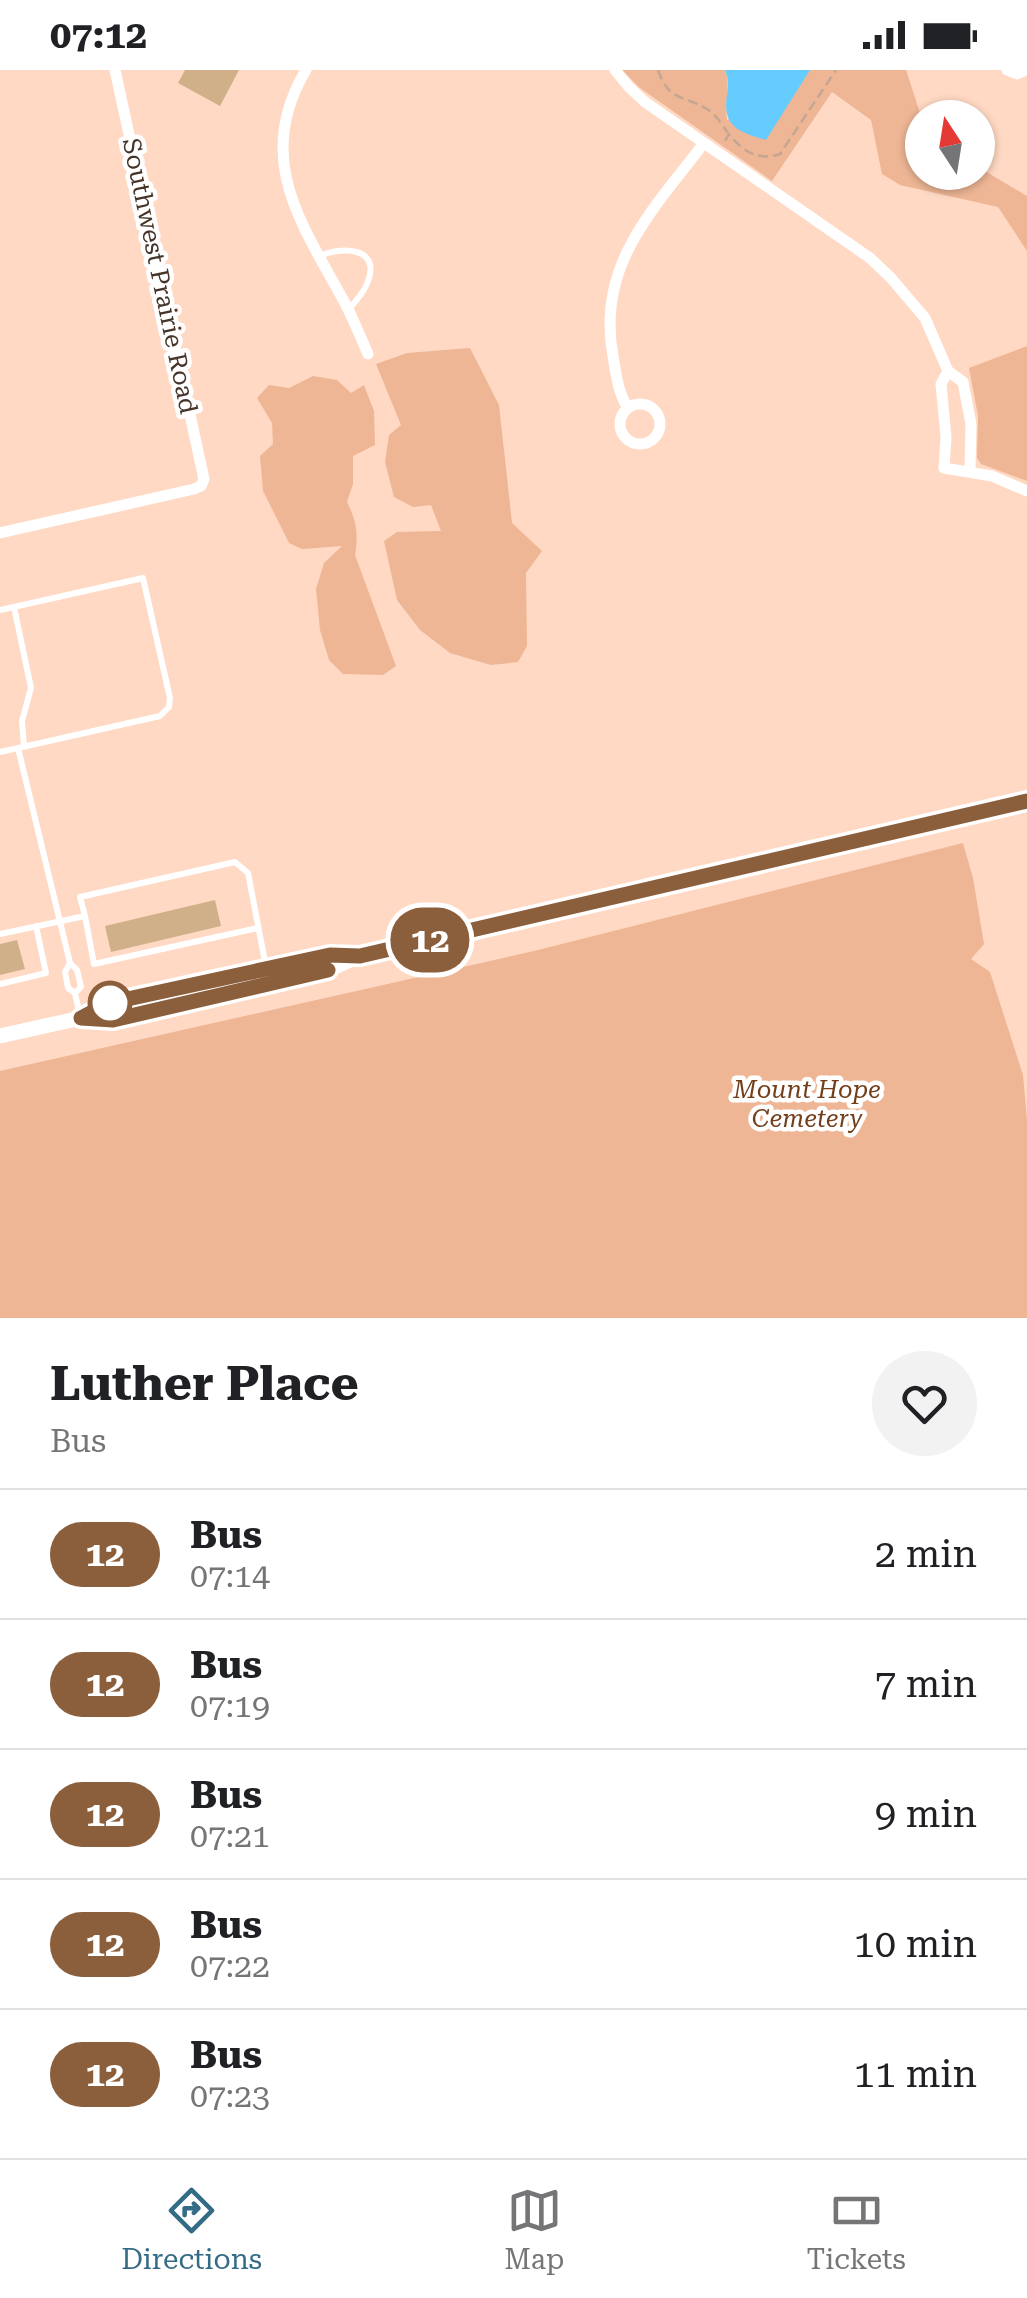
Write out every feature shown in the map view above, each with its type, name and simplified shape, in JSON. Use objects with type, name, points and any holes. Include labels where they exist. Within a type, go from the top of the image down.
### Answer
[{"type":"main road","points":[[81,1018],[113,1020],[328,970],[360,956],[1027,801]]},
{"type":"main road","points":[[0,1036],[81,1018],[109,1003],[266,968],[330,955],[360,956]]},
{"type":"street","name":"Southwest Prairie Road","points":[[0,532],[194,489],[204,476],[115,70]]},
{"type":"street","points":[[306,70],[287,118],[284,162],[292,204],[368,354]]},
{"type":"street","points":[[614,70],[645,102],[870,258],[891,278],[925,318],[948,371],[963,382],[971,424],[970,472]]},
{"type":"street","points":[[1007,70],[1025,73]]},
{"type":"street","points":[[628,408],[619,388],[609,328],[617,270],[640,227],[704,143]]},
{"type":"street","points":[[948,371],[941,384],[944,468],[992,476],[1027,491]]},
{"type":"lane","points":[[319,256],[341,249],[353,251],[370,265],[370,279],[348,310]]},
{"type":"lane","points":[[0,610],[143,578],[170,698],[169,707],[160,716],[0,752]]},
{"type":"lane","points":[[14,607],[32,688],[22,721],[21,748],[59,921],[70,963],[77,970],[81,1018]]},
{"type":"lane","points":[[258,928],[94,964],[80,897],[236,862],[248,874],[266,968]]},
{"type":"lane","points":[[0,934],[84,916]]},
{"type":"lane","points":[[0,984],[46,973],[36,926]]},
{"type":"path","points":[[658,70],[664,86],[676,96],[706,108],[739,147],[768,158],[780,154],[836,70]]},
{"type":"path","points":[[721,147],[729,134]]},
{"type":"green space","points":[[622,70],[725,70],[727,120],[800,83],[810,70],[906,70],[916,100],[905,100],[905,186],[882,174],[871,120],[832,92],[772,181],[640,88]]},
{"type":"green space","points":[[995,177],[1027,196],[1027,251],[998,207],[922,190],[995,190]]},
{"type":"green space","points":[[1027,346],[1027,481],[981,464],[977,458],[978,416],[969,368]]},
{"type":"green space","points":[[470,348],[499,405],[512,523],[542,551],[526,573],[527,646],[518,662],[491,665],[450,653],[420,630],[397,600],[384,541],[397,532],[441,531],[431,505],[413,507],[394,497],[385,462],[389,435],[401,425],[376,364],[407,353]]},
{"type":"green space","points":[[313,376],[337,380],[351,393],[364,385],[374,411],[375,445],[353,456],[353,484],[347,502],[356,527],[355,555],[396,666],[383,675],[343,674],[329,660],[320,630],[316,589],[324,563],[342,546],[302,549],[289,543],[263,491],[260,456],[273,444],[272,423],[257,398],[269,385],[289,388]]},
{"type":"green space","name":"Mount Hope Cemetery","points":[[963,843],[984,944],[971,959],[990,972],[1023,1075],[1027,1120],[1027,1318],[0,1318],[0,1071],[534,951]]},
{"type":"water","points":[[725,70],[810,70],[766,140],[740,131],[730,121]]},
{"type":"building","points":[[185,70],[239,70],[220,106],[178,83]]},
{"type":"building","points":[[215,900],[221,926],[111,952],[105,926]]},
{"type":"building","points":[[17,940],[25,969],[0,975],[0,944]]},
{"type":"bus line","name":"12","points":[[328,970],[113,1020],[81,1018],[109,1003],[330,955],[360,956],[1027,801]]}]
